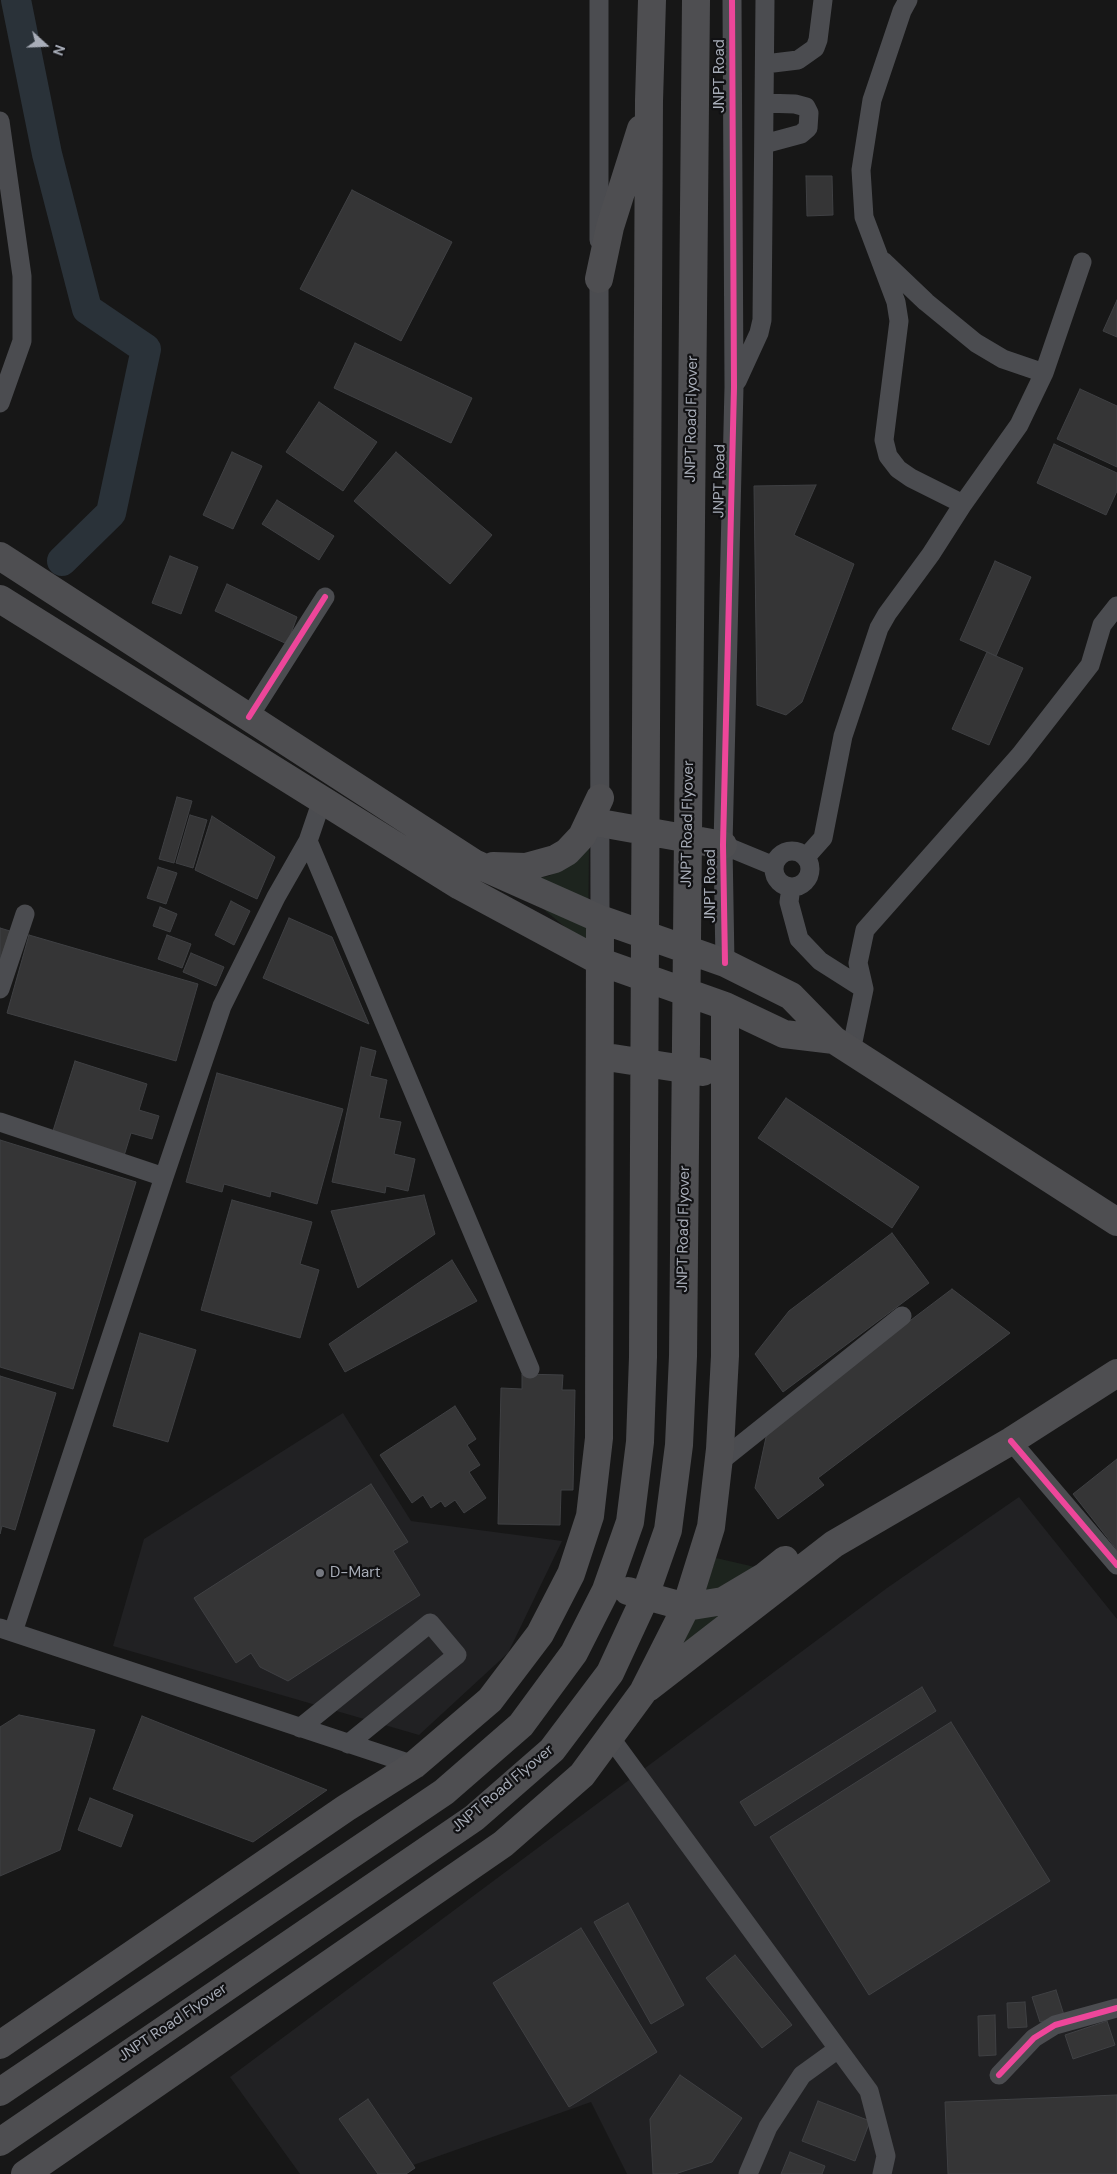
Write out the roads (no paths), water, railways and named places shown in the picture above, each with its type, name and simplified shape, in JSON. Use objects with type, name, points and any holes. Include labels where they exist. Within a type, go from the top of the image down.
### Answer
[{"type":"highway","points":[[0,2092],[444,1792],[521,1725],[574,1653],[606,1590],[630,1522],[640,1442],[644,1357],[649,101],[652,0]]},
{"type":"highway","name":"JNPT Road Flyover","points":[[0,2142],[474,1818],[552,1750],[610,1673],[642,1604],[668,1530],[679,1445],[683,1356],[696,0]]},
{"type":"highway","points":[[599,279],[610,227],[649,101]]},
{"type":"highway","points":[[0,556],[474,863],[600,919],[725,962],[791,996],[842,1046],[1117,1222]]},
{"type":"highway","points":[[0,599],[460,886],[601,962],[725,1006],[784,1034],[842,1046]]},
{"type":"highway","points":[[474,863],[498,867],[526,867],[555,859],[567,852],[582,836],[600,810],[723,845]]},
{"type":"highway","points":[[0,2045],[346,1808],[414,1765],[490,1700],[540,1634],[571,1574],[590,1516],[599,1438],[600,919]]},
{"type":"highway","points":[[25,2174],[503,1844],[582,1775],[643,1692],[686,1607],[711,1527],[718,1463],[725,1356],[725,1006]]},
{"type":"highway","points":[[600,1056],[724,1076]]},
{"type":"highway","points":[[643,1692],[834,1544],[1010,1441],[1117,1373]]},
{"type":"highway","points":[[571,1574],[686,1607],[723,1601],[765,1576],[800,1548],[834,1544]]},
{"type":"street","points":[[599,0],[600,919]]},
{"type":"street","name":"JNPT Road","points":[[725,962],[723,845],[734,388],[732,0]]},
{"type":"street","points":[[734,388],[759,333],[762,320],[765,0]]},
{"type":"street","points":[[765,64],[798,60],[815,48],[818,40],[823,0]]},
{"type":"street","points":[[908,0],[902,11],[872,100],[860,170],[864,217],[896,302],[898,321],[884,440],[892,463],[898,469],[911,478],[963,504]]},
{"type":"street","points":[[764,103],[795,104],[806,107],[809,113],[808,128],[801,134],[764,144]]},
{"type":"street","points":[[0,121],[22,276],[22,341],[0,403]]},
{"type":"street","points":[[878,257],[926,302],[976,343],[1003,359],[1044,373]]},
{"type":"street","points":[[806,857],[823,838],[843,736],[879,628],[1019,425],[1044,373],[1082,262]]},
{"type":"street","points":[[249,717],[325,597]]},
{"type":"street","points":[[842,1046],[864,990],[858,963],[866,930],[1020,755],[1090,665],[1102,626],[1117,606]]},
{"type":"street","points":[[322,800],[308,841],[276,897],[222,1006],[6,1630],[414,1765]]},
{"type":"street","points":[[308,841],[530,1369]]},
{"type":"street","points":[[723,845],[774,866]]},
{"type":"street","points":[[790,851],[796,851],[810,862],[810,874],[803,884],[791,887],[780,883],[776,878],[774,866],[780,856],[790,851]]},
{"type":"street","points":[[791,887],[789,902],[799,939],[820,961],[864,990]]},
{"type":"street","points":[[0,989],[25,914]]},
{"type":"street","points":[[0,1122],[164,1177]]},
{"type":"street","points":[[718,1463],[902,1316]]},
{"type":"street","points":[[1010,1441],[1117,1565]]},
{"type":"street","points":[[300,1728],[430,1623],[457,1656],[348,1744]]},
{"type":"street","points":[[610,1737],[869,2091],[886,2156],[882,2174]]},
{"type":"street","points":[[999,2074],[1034,2038],[1055,2025],[1117,2008]]},
{"type":"street","points":[[748,2174],[768,2127],[802,2075],[838,2049]]},
{"type":"waterway","points":[[16,0],[47,154],[87,309],[146,349],[111,513],[62,561]]},
{"type":"place","name":"D-Mart","points":[[320,1573]]}]
